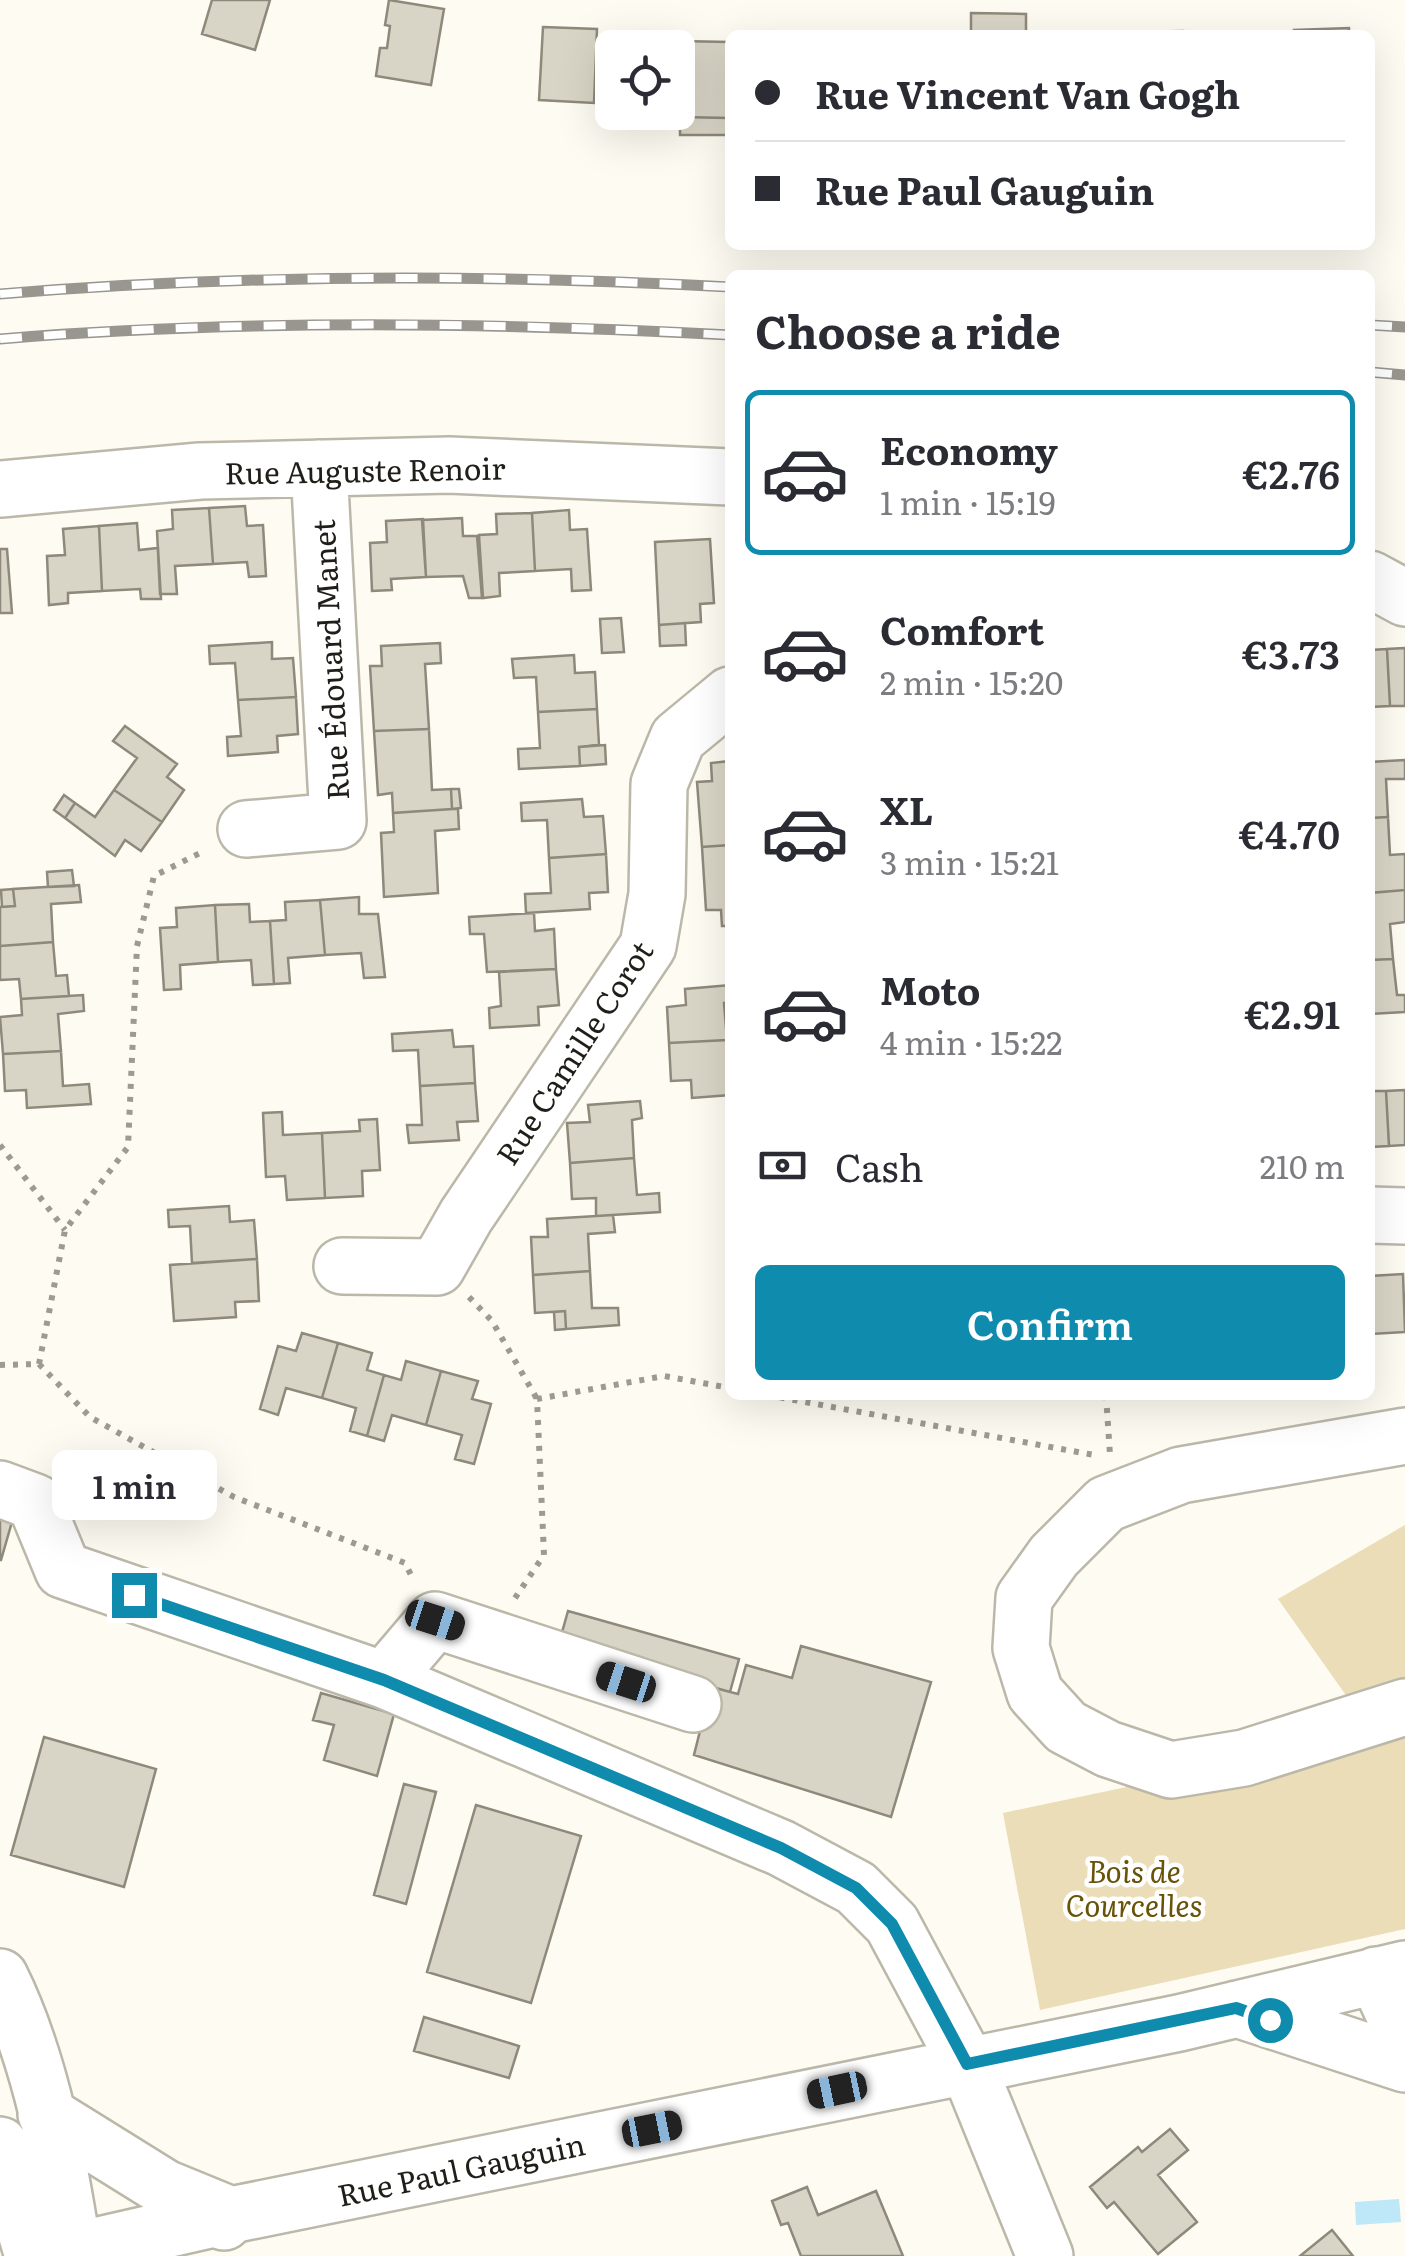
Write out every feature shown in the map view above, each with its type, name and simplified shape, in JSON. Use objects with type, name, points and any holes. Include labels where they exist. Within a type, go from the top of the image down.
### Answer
[{"type":"street","name":"Rue Auguste Renoir","points":[[0,489],[200,471],[449,464],[725,477]]},
{"type":"street","name":"Rue Édouard Manet","points":[[246,829],[338,821],[319,468]]},
{"type":"street","points":[[1375,582],[1405,598]]},
{"type":"street","name":"Rue Camille Corot","points":[[437,1267],[466,1216],[648,946],[657,894],[659,784],[678,738],[725,699]]},
{"type":"street","points":[[1375,1216],[1405,1216]]},
{"type":"street","points":[[342,1266],[437,1267]]},
{"type":"street","points":[[1405,1436],[1181,1475],[1106,1504],[1054,1556],[1024,1598],[1021,1648],[1034,1694],[1066,1727],[1108,1749],[1171,1770],[1244,1758],[1405,1707]]},
{"type":"street","points":[[0,1489],[34,1502],[62,1570],[384,1680],[781,1848],[856,1888],[892,1924],[967,2064],[1040,2254]]},
{"type":"street","points":[[384,1680],[435,1620],[694,1704]]},
{"type":"street","points":[[1391,1972],[1405,2038]]},
{"type":"street","name":"Rue Paul Gauguin","points":[[58,2255],[230,2215],[1179,2022],[1391,1972]]},
{"type":"street","points":[[0,1977],[13,2003],[46,2114],[58,2255]]},
{"type":"street","points":[[1236,2008],[1405,2064]]},
{"type":"street","points":[[46,2114],[165,2188],[230,2215],[190,2256]]},
{"type":"street","points":[[0,2145],[58,2255]]},
{"type":"path","points":[[39,1364],[65,1230],[128,1147],[137,946],[154,876],[246,829]]},
{"type":"path","points":[[0,1145],[65,1230]]},
{"type":"path","points":[[437,1267],[492,1320],[537,1400],[544,1555],[490,1638]]},
{"type":"path","points":[[0,1366],[39,1364],[90,1417],[234,1498],[404,1563],[435,1620]]},
{"type":"path","points":[[537,1400],[664,1376],[725,1387]]},
{"type":"path","points":[[794,1400],[1110,1458]]},
{"type":"green space","name":"Bois de Courcelles","points":[[1405,1525],[1405,1929],[1040,2010],[1003,1813],[1374,1735],[1278,1599]]},
{"type":"water","points":[[1399,2199],[1401,2222],[1356,2225],[1355,2202]]},
{"type":"building","points":[[212,0],[270,0],[255,50],[202,34]]},
{"type":"building","points":[[389,0],[444,9],[431,85],[376,76],[380,48],[387,48]]},
{"type":"building","points":[[971,13],[1026,14],[1026,30],[971,30]]},
{"type":"building","points":[[543,27],[597,29],[594,103],[539,100]]},
{"type":"building","points":[[695,41],[725,42],[725,118],[695,117]]},
{"type":"building","points":[[695,117],[725,118],[725,135],[680,135],[680,130],[695,130]]},
{"type":"building","points":[[245,506],[247,526],[263,525],[266,576],[249,577],[247,562],[213,564],[209,508]]},
{"type":"building","points":[[209,508],[213,564],[175,566],[177,594],[160,594],[157,531],[173,529],[172,510]]},
{"type":"building","points":[[569,510],[570,530],[587,529],[591,590],[572,591],[571,569],[535,571],[532,513]]},
{"type":"building","points":[[532,513],[535,571],[499,573],[500,596],[483,598],[479,535],[497,534],[496,514]]},
{"type":"building","points":[[462,518],[463,536],[477,536],[482,598],[469,598],[463,576],[426,577],[422,520]]},
{"type":"building","points":[[423,519],[426,577],[391,579],[392,590],[372,591],[370,543],[387,542],[386,521]]},
{"type":"building","points":[[137,523],[139,550],[158,548],[161,599],[141,599],[140,589],[102,591],[99,526]]},
{"type":"building","points":[[99,526],[102,591],[68,593],[68,603],[49,605],[47,556],[65,555],[63,529]]},
{"type":"building","points":[[710,539],[714,603],[700,604],[701,622],[659,625],[655,542]]},
{"type":"building","points":[[0,549],[7,549],[12,613],[0,613]]},
{"type":"building","points":[[621,618],[624,652],[602,653],[600,619]]},
{"type":"building","points":[[685,623],[686,645],[660,646],[659,625]]},
{"type":"building","points":[[272,642],[272,659],[293,658],[296,697],[238,700],[235,663],[210,664],[209,646]]},
{"type":"building","points":[[440,643],[441,663],[425,664],[429,729],[374,731],[370,666],[382,666],[381,646]]},
{"type":"building","points":[[1405,648],[1405,706],[1390,706],[1387,649]]},
{"type":"building","points":[[1387,649],[1390,706],[1375,707],[1375,650]]},
{"type":"building","points":[[574,655],[575,673],[595,672],[597,709],[538,712],[536,677],[514,678],[512,659]]},
{"type":"building","points":[[296,697],[298,734],[277,736],[278,752],[228,756],[227,737],[241,736],[238,700]]},
{"type":"building","points":[[597,709],[599,745],[579,747],[580,766],[519,769],[518,749],[540,748],[538,712]]},
{"type":"building","points":[[125,726],[177,764],[167,777],[184,790],[162,822],[114,790],[137,758],[113,741]]},
{"type":"building","points":[[429,729],[432,790],[451,789],[452,809],[393,813],[392,793],[378,795],[374,731]]},
{"type":"building","points":[[605,745],[606,764],[580,766],[579,747]]},
{"type":"building","points":[[1405,760],[1405,779],[1386,779],[1388,817],[1375,818],[1375,762]]},
{"type":"building","points":[[725,762],[725,845],[702,847],[697,782],[712,781],[711,763]]},
{"type":"building","points":[[451,789],[459,789],[461,808],[452,809]]},
{"type":"building","points":[[114,790],[162,822],[141,851],[125,840],[115,856],[65,818],[75,803],[95,817]]},
{"type":"building","points":[[64,795],[75,803],[65,818],[54,810]]},
{"type":"building","points":[[582,799],[584,817],[603,816],[606,854],[549,858],[547,820],[522,821],[521,803]]},
{"type":"building","points":[[458,809],[459,829],[435,831],[438,893],[384,897],[381,833],[394,832],[393,813]]},
{"type":"building","points":[[1388,817],[1390,855],[1405,854],[1405,890],[1375,893],[1375,818]]},
{"type":"building","points":[[725,845],[725,926],[721,910],[706,910],[702,847]]},
{"type":"building","points":[[606,854],[608,892],[589,893],[590,909],[526,913],[525,894],[551,893],[549,858]]},
{"type":"building","points":[[72,870],[74,886],[48,887],[47,872]]},
{"type":"building","points":[[79,885],[81,902],[51,904],[53,942],[0,946],[0,907],[15,906],[13,889]]},
{"type":"building","points":[[13,889],[15,906],[2,907],[1,890]]},
{"type":"building","points":[[1405,890],[1405,922],[1390,924],[1393,959],[1375,960],[1375,893]]},
{"type":"building","points":[[359,897],[359,914],[378,914],[385,977],[364,978],[361,953],[325,955],[320,900]]},
{"type":"building","points":[[320,900],[325,955],[288,958],[290,983],[274,984],[270,921],[286,920],[285,902]]},
{"type":"building","points":[[249,904],[250,922],[270,921],[274,984],[253,985],[251,960],[218,962],[215,905]]},
{"type":"building","points":[[215,905],[218,962],[180,965],[181,989],[164,990],[160,928],[177,927],[176,908]]},
{"type":"building","points":[[534,913],[535,931],[554,929],[556,969],[487,972],[484,934],[470,934],[469,917]]},
{"type":"building","points":[[53,942],[56,976],[67,975],[69,996],[21,999],[19,979],[0,980],[0,946]]},
{"type":"building","points":[[1393,959],[1397,995],[1405,995],[1405,1012],[1375,1014],[1375,960]]},
{"type":"building","points":[[556,969],[559,1005],[538,1007],[539,1025],[490,1028],[489,1008],[501,1006],[499,972]]},
{"type":"building","points":[[725,985],[725,1040],[669,1043],[667,1007],[686,1005],[685,989]]},
{"type":"building","points":[[83,995],[84,1011],[58,1014],[61,1051],[3,1054],[0,1017],[22,1015],[21,999]]},
{"type":"building","points":[[452,1030],[454,1047],[473,1046],[475,1083],[420,1086],[418,1050],[393,1051],[392,1034]]},
{"type":"building","points":[[725,1040],[725,1095],[692,1098],[691,1080],[671,1081],[669,1043]]},
{"type":"building","points":[[61,1051],[63,1086],[89,1084],[91,1104],[27,1108],[26,1090],[5,1091],[3,1054]]},
{"type":"building","points":[[475,1083],[478,1121],[457,1122],[459,1140],[409,1143],[407,1125],[422,1125],[420,1086]]},
{"type":"building","points":[[1405,1090],[1405,1145],[1389,1146],[1386,1091]]},
{"type":"building","points":[[1375,1091],[1386,1091],[1389,1146],[1375,1147]]},
{"type":"building","points":[[640,1101],[642,1118],[632,1120],[634,1158],[570,1163],[567,1123],[590,1122],[588,1105]]},
{"type":"building","points":[[282,1112],[283,1135],[322,1133],[325,1198],[287,1200],[285,1176],[266,1177],[263,1113]]},
{"type":"building","points":[[377,1119],[380,1170],[362,1171],[363,1196],[325,1198],[322,1133],[360,1131],[359,1120]]},
{"type":"building","points":[[634,1158],[637,1195],[659,1193],[660,1212],[596,1216],[596,1198],[572,1199],[570,1163]]},
{"type":"building","points":[[229,1206],[230,1222],[254,1220],[257,1259],[192,1263],[190,1226],[169,1227],[168,1210]]},
{"type":"building","points":[[613,1215],[615,1232],[588,1234],[590,1271],[533,1275],[531,1237],[548,1237],[547,1219]]},
{"type":"building","points":[[257,1259],[259,1301],[235,1302],[236,1317],[174,1321],[170,1265]]},
{"type":"building","points":[[590,1271],[592,1308],[618,1308],[619,1325],[566,1329],[565,1311],[535,1313],[533,1275]]},
{"type":"building","points":[[1403,1274],[1405,1332],[1375,1334],[1375,1276]]},
{"type":"building","points":[[565,1311],[566,1329],[555,1330],[554,1312]]},
{"type":"building","points":[[302,1333],[338,1343],[322,1398],[286,1388],[278,1415],[260,1409],[278,1346],[296,1351]]},
{"type":"building","points":[[338,1343],[372,1353],[367,1370],[384,1375],[367,1436],[350,1431],[356,1408],[322,1398]]},
{"type":"building","points":[[406,1361],[441,1371],[426,1425],[392,1415],[384,1441],[367,1436],[384,1375],[401,1380]]},
{"type":"building","points":[[441,1371],[478,1381],[472,1399],[491,1404],[474,1464],[455,1459],[462,1435],[426,1425]]},
{"type":"building","points":[[0,1504],[16,1508],[1,1560],[0,1560]]},
{"type":"building","points":[[568,1611],[739,1659],[730,1692],[559,1643]]},
{"type":"building","points":[[801,1646],[931,1682],[891,1817],[694,1755],[711,1687],[738,1694],[746,1665],[792,1678]]},
{"type":"building","points":[[321,1693],[394,1714],[377,1776],[324,1760],[334,1725],[313,1720]]},
{"type":"building","points":[[44,1737],[156,1769],[124,1887],[11,1855]]},
{"type":"building","points":[[404,1784],[436,1792],[406,1904],[374,1895]]},
{"type":"building","points":[[476,1805],[581,1836],[531,2003],[427,1972]]},
{"type":"building","points":[[424,2017],[519,2046],[509,2078],[414,2051]]},
{"type":"building","points":[[1170,2129],[1188,2150],[1158,2175],[1197,2222],[1158,2254],[1114,2202],[1107,2208],[1090,2187],[1138,2147],[1142,2152]]},
{"type":"building","points":[[807,2187],[818,2215],[876,2191],[903,2256],[801,2256],[788,2223],[781,2225],[772,2201]]},
{"type":"building","points":[[1332,2230],[1353,2256],[1300,2256]]},
{"type":"railway","points":[[0,294],[182,283],[365,278],[725,287]]},
{"type":"railway","points":[[0,339],[182,328],[365,325],[725,335]]},
{"type":"railway","points":[[1375,325],[1405,327]]},
{"type":"railway","points":[[1375,372],[1405,375]]},
{"type":"route","points":[[134,1595],[384,1680],[781,1848],[856,1888],[892,1924],[967,2064],[1236,2008],[1270,2020]]}]
